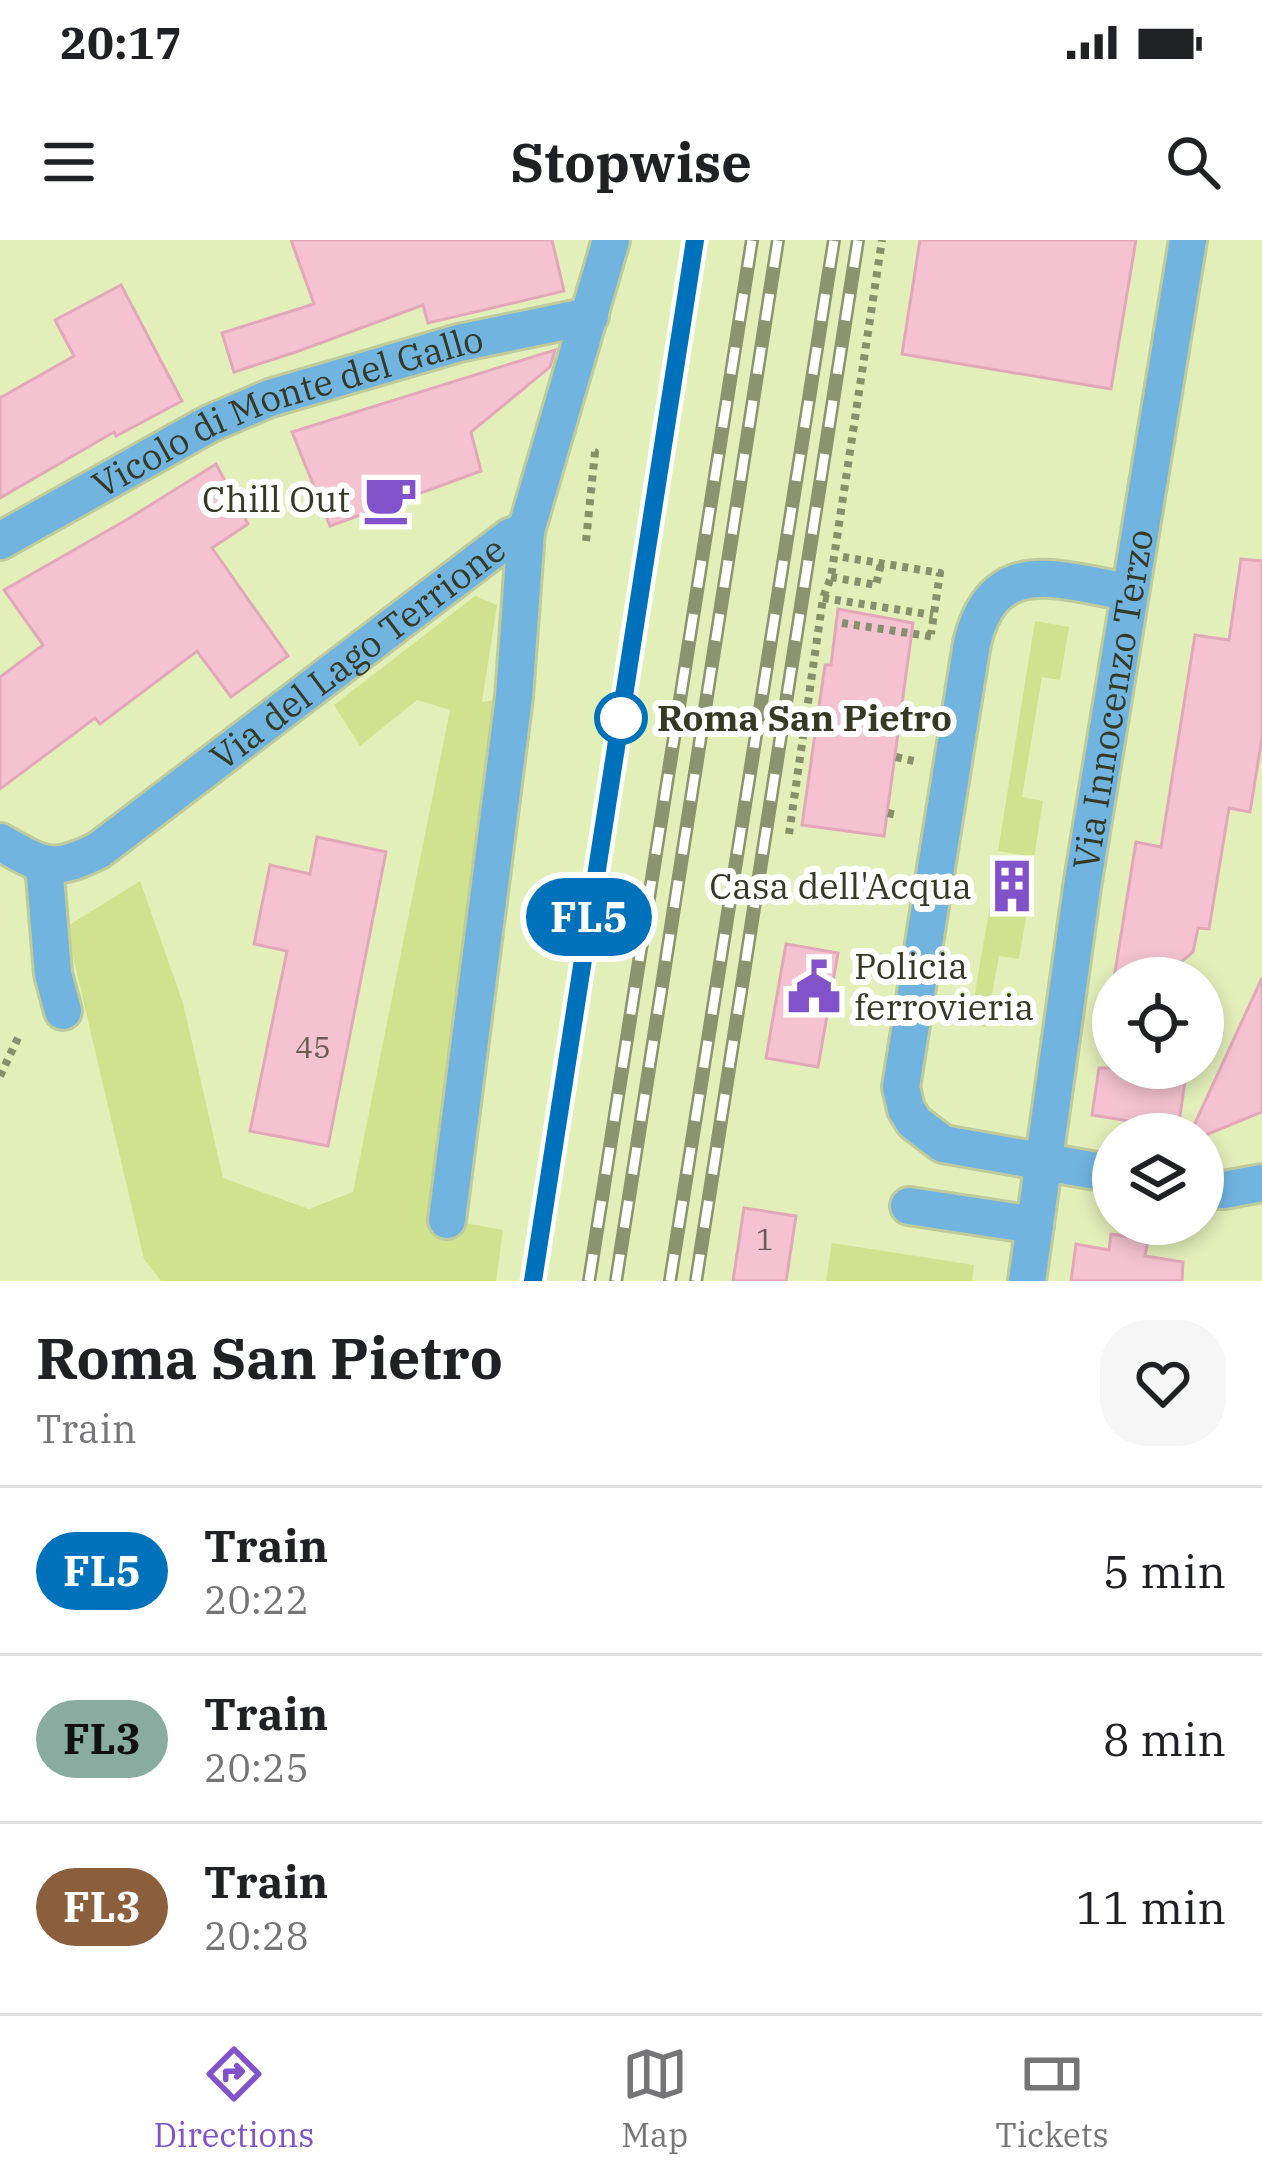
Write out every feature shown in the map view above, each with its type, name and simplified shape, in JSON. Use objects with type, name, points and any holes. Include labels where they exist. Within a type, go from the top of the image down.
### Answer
[{"type":"street","name":"Via del Lago Terrione","points":[[44,865],[62,865],[99,850],[510,537],[526,531],[611,240]]},
{"type":"street","name":"Via Innocenzo Terzo","points":[[1027,1281],[1082,887],[1188,240]]},
{"type":"street","name":"Vicolo di Monte del Gallo","points":[[0,542],[208,424],[271,398],[459,343],[590,316]]},
{"type":"street","points":[[447,1220],[514,697],[526,531]]},
{"type":"street","points":[[1092,1170],[943,1144],[914,1122],[901,1087],[972,643],[982,610],[1008,585],[1032,579],[1129,592]]},
{"type":"street","points":[[0,842],[44,865],[53,974],[63,1011]]},
{"type":"street","points":[[1224,1190],[1262,1183]]},
{"type":"street","points":[[909,1206],[1035,1226]]},
{"type":"path","points":[[789,833],[823,598],[839,554],[881,240]]},
{"type":"path","points":[[586,541],[595,452]]},
{"type":"path","points":[[839,554],[924,571]]},
{"type":"path","points":[[831,578],[876,585],[881,564]]},
{"type":"path","points":[[823,598],[933,615]]},
{"type":"path","points":[[842,622],[913,634]]},
{"type":"path","points":[[807,706],[818,709]]},
{"type":"path","points":[[896,757],[914,761]]},
{"type":"path","points":[[795,795],[806,799]]},
{"type":"path","points":[[0,1076],[18,1038]]},
{"type":"green space","points":[[475,596],[497,605],[482,702],[514,697],[448,1220],[503,1230],[496,1281],[161,1281],[144,1259],[66,927],[140,881],[183,1003],[223,1178],[309,1209],[353,1192],[450,710],[417,700],[360,746],[334,705]]},
{"type":"green space","points":[[1035,621],[1069,627],[1060,680],[1042,677],[1022,797],[1043,801],[1034,857],[998,851]]},
{"type":"green space","points":[[992,894],[1029,901],[1019,959],[999,956],[986,1027],[977,1026],[980,1011],[972,1010]]},
{"type":"green space","points":[[832,1243],[974,1265],[972,1281],[826,1281]]},
{"type":"building","points":[[291,240],[552,240],[564,291],[428,323],[423,305],[234,372],[222,333],[314,304]]},
{"type":"building","points":[[920,240],[1136,240],[1111,389],[902,354]]},
{"type":"building","points":[[121,285],[182,401],[116,436],[114,432],[0,498],[0,398],[74,356],[55,320]]},
{"type":"building","points":[[555,350],[550,367],[471,432],[481,471],[330,526],[292,432]]},
{"type":"building","points":[[216,464],[248,524],[212,548],[288,656],[231,697],[197,651],[100,724],[95,718],[0,789],[0,677],[43,645],[4,590]]},
{"type":"building","points":[[1241,559],[1262,561],[1262,738],[1250,812],[1229,808],[1209,929],[1198,928],[1193,952],[1187,957],[1117,957],[1136,842],[1161,847],[1195,635],[1229,640]]},
{"type":"building","points":[[838,609],[913,623],[884,836],[802,825],[825,665],[831,665]]},
{"type":"building","points":[[317,837],[386,852],[328,1146],[250,1131],[287,951],[254,944],[270,865],[310,874]]},
{"type":"building","points":[[786,944],[838,953],[818,1067],[766,1058]]},
{"type":"building","points":[[1262,978],[1262,1112],[1224,1127],[1224,1113],[1200,1113],[1211,1089],[1224,1089],[1224,1060]]},
{"type":"building","points":[[1096,1089],[1184,1089],[1180,1113],[1092,1113]]},
{"type":"building","points":[[744,1208],[796,1216],[786,1281],[733,1281]]},
{"type":"building","points":[[1076,1244],[1109,1250],[1110,1245],[1147,1245],[1145,1256],[1183,1262],[1182,1281],[1071,1281]]},
{"type":"railway","points":[[533,1281],[695,240]]},
{"type":"railway","points":[[589,1281],[752,240]]},
{"type":"railway","points":[[616,1281],[778,240]]},
{"type":"railway","points":[[670,1281],[834,240]]},
{"type":"railway","points":[[696,1281],[858,240]]},
{"type":"train","name":"FL5","points":[[533,1281],[695,240]]},
{"type":"place","name":"Chill Out","points":[[390,499]]},
{"type":"place","name":"Roma San Pietro","points":[[621,718]]},
{"type":"place","name":"Casa dell'Acqua","points":[[1012,886]]},
{"type":"place","name":"Policia ferrovieria","points":[[814,987]]}]
